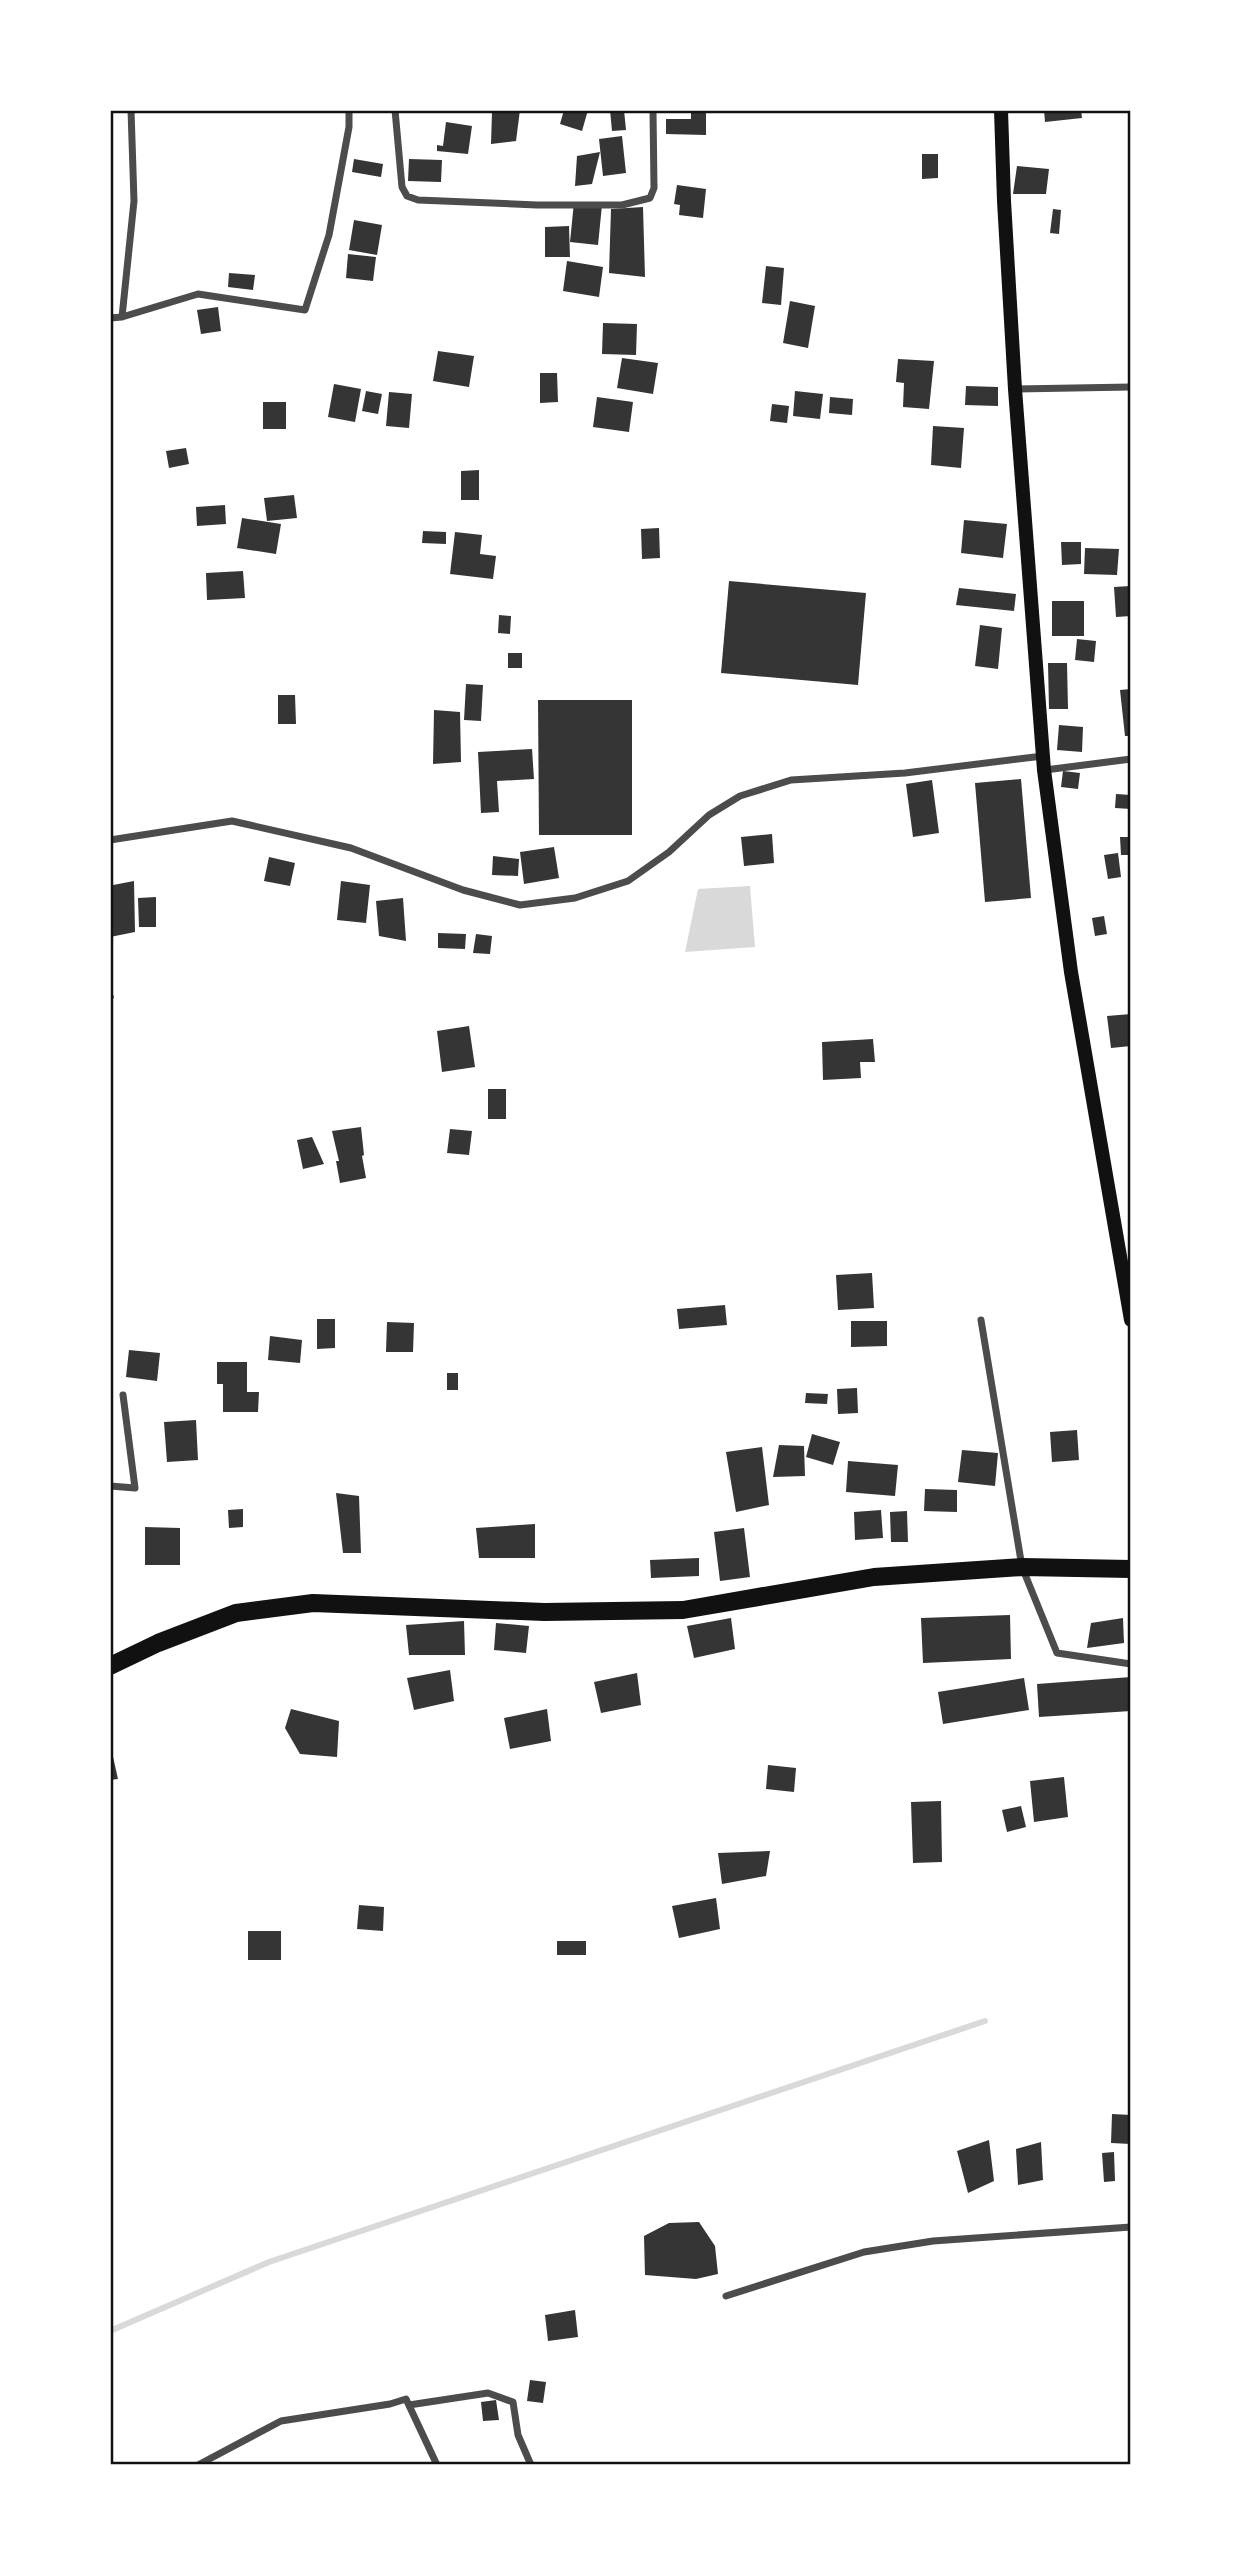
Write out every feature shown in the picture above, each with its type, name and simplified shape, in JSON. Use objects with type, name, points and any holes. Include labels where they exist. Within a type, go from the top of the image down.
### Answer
[{"type":"main road","points":[[1001,110],[1015,389],[1044,763],[1071,972],[1131,1320]]},
{"type":"main road","points":[[110,1666],[158,1643],[236,1613],[313,1603],[544,1612],[683,1610],[874,1577],[1022,1567],[1131,1569]]},
{"type":"street","points":[[122,317],[134,201],[131,110]]},
{"type":"street","points":[[110,318],[122,317],[198,294],[305,310],[329,235],[349,127],[349,110]]},
{"type":"street","points":[[395,110],[402,187],[407,196],[418,200],[622,205],[650,198],[654,188],[653,110]]},
{"type":"street","points":[[1015,389],[1131,387]]},
{"type":"street","points":[[110,840],[232,821],[351,848],[463,890],[520,905],[575,898],[628,881],[670,852],[709,815],[740,796],[792,780],[1044,763],[1131,760]]},
{"type":"street","points":[[981,1320],[1022,1567],[1057,1653],[1131,1664]]},
{"type":"street","points":[[110,1486],[135,1488],[123,1395]]},
{"type":"street","points":[[726,2296],[864,2252],[933,2241],[1131,2227]]},
{"type":"street","points":[[409,2405],[488,2393],[513,2402],[518,2435],[531,2465]]},
{"type":"street","points":[[198,2465],[281,2421],[390,2404],[406,2399],[437,2465]]},
{"type":"shaded area","points":[[750,886],[755,947],[685,952],[698,889]]},
{"type":"building","points":[[520,110],[516,141],[491,144],[492,112]]},
{"type":"building","points":[[564,110],[588,110],[582,131],[560,124]]},
{"type":"building","points":[[610,110],[624,110],[626,130],[612,131]]},
{"type":"building","points":[[1044,110],[1081,110],[1082,118],[1045,122]]},
{"type":"building","points":[[691,113],[706,113],[706,135],[666,134],[666,119],[691,119]]},
{"type":"building","points":[[446,122],[472,126],[468,154],[437,151],[437,145],[443,146]]},
{"type":"building","points":[[622,136],[626,173],[603,176],[599,139]]},
{"type":"building","points":[[600,152],[592,184],[575,186],[577,156]]},
{"type":"building","points":[[922,154],[938,154],[938,178],[922,179]]},
{"type":"building","points":[[354,159],[383,164],[381,177],[352,172]]},
{"type":"building","points":[[409,159],[442,160],[441,182],[408,181]]},
{"type":"building","points":[[1017,166],[1049,169],[1046,194],[1013,194]]},
{"type":"building","points":[[677,185],[706,189],[703,218],[679,215],[680,205],[674,204]]},
{"type":"building","points":[[574,202],[602,205],[598,245],[570,242]]},
{"type":"building","points":[[643,207],[645,277],[609,273],[611,209]]},
{"type":"building","points":[[1053,209],[1061,210],[1059,234],[1050,233]]},
{"type":"building","points":[[354,220],[382,225],[377,255],[349,250]]},
{"type":"building","points":[[569,226],[570,257],[545,257],[545,227]]},
{"type":"building","points":[[348,254],[376,257],[373,281],[346,278]]},
{"type":"building","points":[[567,261],[603,267],[599,297],[563,291]]},
{"type":"building","points":[[766,266],[784,268],[781,305],[762,303]]},
{"type":"building","points":[[229,273],[255,275],[253,290],[228,287]]},
{"type":"building","points":[[790,301],[815,306],[808,348],[783,343]]},
{"type":"building","points":[[218,307],[221,331],[201,334],[197,310]]},
{"type":"building","points":[[603,323],[637,324],[636,355],[602,354]]},
{"type":"building","points":[[438,351],[474,356],[469,387],[433,381]]},
{"type":"building","points":[[622,358],[658,363],[653,394],[617,388]]},
{"type":"building","points":[[898,359],[934,361],[929,409],[903,407],[904,383],[896,382]]},
{"type":"building","points":[[540,373],[557,373],[558,402],[540,403]]},
{"type":"building","points":[[334,384],[361,389],[355,422],[328,417]]},
{"type":"building","points":[[966,386],[998,387],[998,406],[965,405]]},
{"type":"building","points":[[366,391],[382,394],[378,414],[362,411]]},
{"type":"building","points":[[795,391],[823,394],[820,419],[793,416]]},
{"type":"building","points":[[389,392],[412,394],[409,428],[386,426]]},
{"type":"building","points":[[597,397],[633,402],[629,432],[593,427]]},
{"type":"building","points":[[830,397],[853,399],[852,415],[829,413]]},
{"type":"building","points":[[263,402],[286,402],[286,429],[263,429]]},
{"type":"building","points":[[772,404],[789,406],[787,423],[770,421]]},
{"type":"building","points":[[933,426],[964,428],[961,468],[931,465]]},
{"type":"building","points":[[186,448],[189,464],[169,468],[166,451]]},
{"type":"building","points":[[479,470],[479,500],[461,500],[461,471]]},
{"type":"building","points":[[294,495],[297,518],[267,521],[264,498]]},
{"type":"building","points":[[225,505],[226,524],[197,526],[196,507]]},
{"type":"building","points":[[242,518],[281,524],[276,554],[237,548]]},
{"type":"building","points":[[964,520],[1007,524],[1003,558],[961,553]]},
{"type":"building","points":[[659,528],[660,558],[642,559],[641,529]]},
{"type":"building","points":[[423,531],[446,532],[446,544],[422,543]]},
{"type":"building","points":[[455,532],[482,535],[480,554],[496,556],[493,579],[450,574]]},
{"type":"building","points":[[1061,542],[1081,542],[1081,564],[1062,565]]},
{"type":"building","points":[[1085,548],[1119,549],[1117,575],[1084,574]]},
{"type":"building","points":[[243,571],[245,598],[207,600],[206,573]]},
{"type":"building","points":[[729,581],[866,593],[858,685],[721,673]]},
{"type":"building","points":[[1130,586],[1131,616],[1116,617],[1114,587]]},
{"type":"building","points":[[959,588],[1016,594],[1014,611],[956,605]]},
{"type":"building","points":[[1052,601],[1084,601],[1084,636],[1052,636]]},
{"type":"building","points":[[499,615],[511,616],[510,634],[498,633]]},
{"type":"building","points":[[980,625],[1002,628],[998,669],[975,666]]},
{"type":"building","points":[[1077,639],[1096,641],[1094,662],[1075,660]]},
{"type":"building","points":[[508,653],[522,653],[522,668],[508,668]]},
{"type":"building","points":[[1048,663],[1067,663],[1068,709],[1049,709]]},
{"type":"building","points":[[466,684],[483,685],[481,721],[464,720]]},
{"type":"building","points":[[1131,689],[1131,736],[1125,736],[1120,690]]},
{"type":"building","points":[[278,695],[295,695],[296,724],[278,724]]},
{"type":"building","points":[[538,700],[632,700],[632,835],[539,835]]},
{"type":"building","points":[[434,710],[460,712],[461,762],[433,764]]},
{"type":"building","points":[[1059,725],[1083,727],[1082,752],[1057,750]]},
{"type":"building","points":[[532,749],[534,779],[497,781],[499,812],[481,813],[478,752]]},
{"type":"building","points":[[1063,771],[1080,773],[1078,789],[1061,787]]},
{"type":"building","points":[[1021,779],[1031,898],[985,902],[975,783]]},
{"type":"building","points":[[932,780],[939,833],[913,837],[906,784]]},
{"type":"building","points":[[1116,794],[1131,795],[1131,809],[1115,808]]},
{"type":"building","points":[[772,834],[774,863],[744,866],[741,837]]},
{"type":"building","points":[[1120,837],[1131,837],[1131,855],[1121,855]]},
{"type":"building","points":[[554,847],[559,878],[524,884],[520,852]]},
{"type":"building","points":[[1118,853],[1121,877],[1108,879],[1104,855]]},
{"type":"building","points":[[493,856],[519,859],[518,876],[492,875]]},
{"type":"building","points":[[269,857],[295,863],[290,886],[264,881]]},
{"type":"building","points":[[110,880],[113,885],[134,881],[135,932],[110,937]]},
{"type":"building","points":[[341,881],[370,885],[366,923],[337,920]]},
{"type":"building","points":[[156,897],[156,927],[139,927],[138,898]]},
{"type":"building","points":[[403,898],[406,941],[379,936],[376,901]]},
{"type":"building","points":[[1104,916],[1107,934],[1095,936],[1092,918]]},
{"type":"building","points":[[438,933],[466,934],[465,949],[438,948]]},
{"type":"building","points":[[476,934],[492,936],[490,954],[473,953]]},
{"type":"building","points":[[110,982],[114,998],[110,999]]},
{"type":"building","points":[[1131,1014],[1131,1046],[1111,1048],[1107,1016]]},
{"type":"building","points":[[469,1026],[475,1067],[442,1072],[437,1031]]},
{"type":"building","points":[[873,1039],[875,1062],[860,1062],[861,1078],[823,1080],[822,1042]]},
{"type":"building","points":[[488,1089],[506,1089],[506,1119],[488,1119]]},
{"type":"building","points":[[361,1127],[366,1178],[340,1183],[336,1161],[339,1161],[332,1131]]},
{"type":"building","points":[[450,1129],[472,1131],[469,1155],[447,1153]]},
{"type":"building","points":[[312,1137],[324,1164],[303,1169],[297,1140]]},
{"type":"building","points":[[872,1273],[874,1308],[838,1310],[836,1275]]},
{"type":"building","points":[[725,1305],[727,1325],[679,1329],[677,1309]]},
{"type":"building","points":[[317,1319],[335,1319],[335,1348],[317,1349]]},
{"type":"building","points":[[851,1321],[887,1321],[887,1346],[851,1347]]},
{"type":"building","points":[[387,1322],[414,1323],[413,1352],[386,1352]]},
{"type":"building","points":[[270,1336],[302,1340],[300,1363],[268,1360]]},
{"type":"building","points":[[129,1350],[160,1353],[157,1381],[126,1377]]},
{"type":"building","points":[[217,1362],[247,1362],[247,1392],[259,1392],[258,1412],[223,1412],[223,1384],[217,1384]]},
{"type":"building","points":[[447,1373],[458,1373],[458,1390],[447,1390]]},
{"type":"building","points":[[857,1388],[858,1413],[838,1414],[837,1389]]},
{"type":"building","points":[[806,1393],[828,1394],[827,1404],[805,1403]]},
{"type":"building","points":[[196,1420],[198,1460],[167,1462],[164,1422]]},
{"type":"building","points":[[1077,1430],[1079,1460],[1052,1462],[1050,1432]]},
{"type":"building","points":[[812,1434],[840,1442],[833,1465],[806,1457]]},
{"type":"building","points":[[779,1445],[804,1446],[805,1476],[773,1477]]},
{"type":"building","points":[[762,1447],[769,1505],[736,1512],[726,1452]]},
{"type":"building","points":[[962,1450],[998,1453],[995,1486],[958,1482]]},
{"type":"building","points":[[848,1461],[898,1465],[895,1496],[846,1492]]},
{"type":"building","points":[[925,1489],[957,1490],[957,1512],[924,1511]]},
{"type":"building","points":[[336,1493],[359,1496],[361,1553],[343,1553]]},
{"type":"building","points":[[243,1509],[243,1527],[229,1528],[228,1510]]},
{"type":"building","points":[[881,1510],[883,1538],[855,1540],[854,1512]]},
{"type":"building","points":[[907,1511],[908,1542],[891,1542],[890,1512]]},
{"type":"building","points":[[535,1524],[535,1558],[479,1558],[476,1528]]},
{"type":"building","points":[[145,1527],[180,1528],[180,1565],[145,1565]]},
{"type":"building","points":[[744,1528],[750,1577],[720,1581],[714,1532]]},
{"type":"building","points":[[699,1558],[699,1576],[651,1578],[650,1560]]},
{"type":"building","points":[[1010,1615],[1011,1659],[923,1663],[921,1618]]},
{"type":"building","points":[[731,1618],[735,1649],[694,1658],[687,1626]]},
{"type":"building","points":[[1123,1618],[1124,1643],[1087,1648],[1091,1623]]},
{"type":"building","points":[[464,1621],[465,1655],[409,1655],[406,1625]]},
{"type":"building","points":[[496,1623],[529,1626],[526,1653],[494,1650]]},
{"type":"building","points":[[450,1670],[454,1701],[414,1710],[407,1678]]},
{"type":"building","points":[[637,1673],[641,1705],[601,1713],[594,1682]]},
{"type":"building","points":[[1131,1677],[1131,1711],[1039,1717],[1037,1684]]},
{"type":"building","points":[[1024,1678],[1029,1710],[943,1724],[938,1692]]},
{"type":"building","points":[[291,1709],[339,1721],[337,1757],[300,1754],[285,1728]]},
{"type":"building","points":[[547,1709],[551,1741],[510,1749],[504,1718]]},
{"type":"building","points":[[110,1743],[118,1779],[110,1780]]},
{"type":"building","points":[[768,1765],[796,1768],[794,1792],[766,1789]]},
{"type":"building","points":[[1064,1777],[1068,1817],[1034,1822],[1030,1781]]},
{"type":"building","points":[[941,1801],[942,1862],[913,1863],[911,1802]]},
{"type":"building","points":[[1021,1806],[1026,1827],[1007,1832],[1002,1810]]},
{"type":"building","points":[[770,1851],[766,1876],[722,1884],[718,1853]]},
{"type":"building","points":[[716,1898],[720,1929],[679,1938],[672,1906]]},
{"type":"building","points":[[359,1905],[384,1907],[383,1931],[357,1929]]},
{"type":"building","points":[[248,1931],[281,1931],[281,1960],[248,1960]]},
{"type":"building","points":[[557,1941],[586,1941],[586,1955],[557,1955]]},
{"type":"building","points":[[1112,2114],[1131,2115],[1131,2144],[1111,2143]]},
{"type":"building","points":[[989,2140],[994,2181],[968,2193],[957,2151]]},
{"type":"building","points":[[1041,2142],[1043,2180],[1018,2185],[1016,2149]]},
{"type":"building","points":[[1114,2152],[1115,2181],[1104,2182],[1102,2153]]},
{"type":"building","points":[[699,2222],[715,2246],[718,2274],[696,2279],[645,2275],[644,2236],[669,2223]]},
{"type":"building","points":[[575,2310],[578,2337],[548,2341],[545,2315]]},
{"type":"building","points":[[530,2380],[546,2382],[543,2403],[527,2401]]},
{"type":"building","points":[[496,2400],[499,2420],[483,2421],[481,2402]]},
{"type":"waterway","points":[[110,2331],[269,2262],[985,2021]]}]
